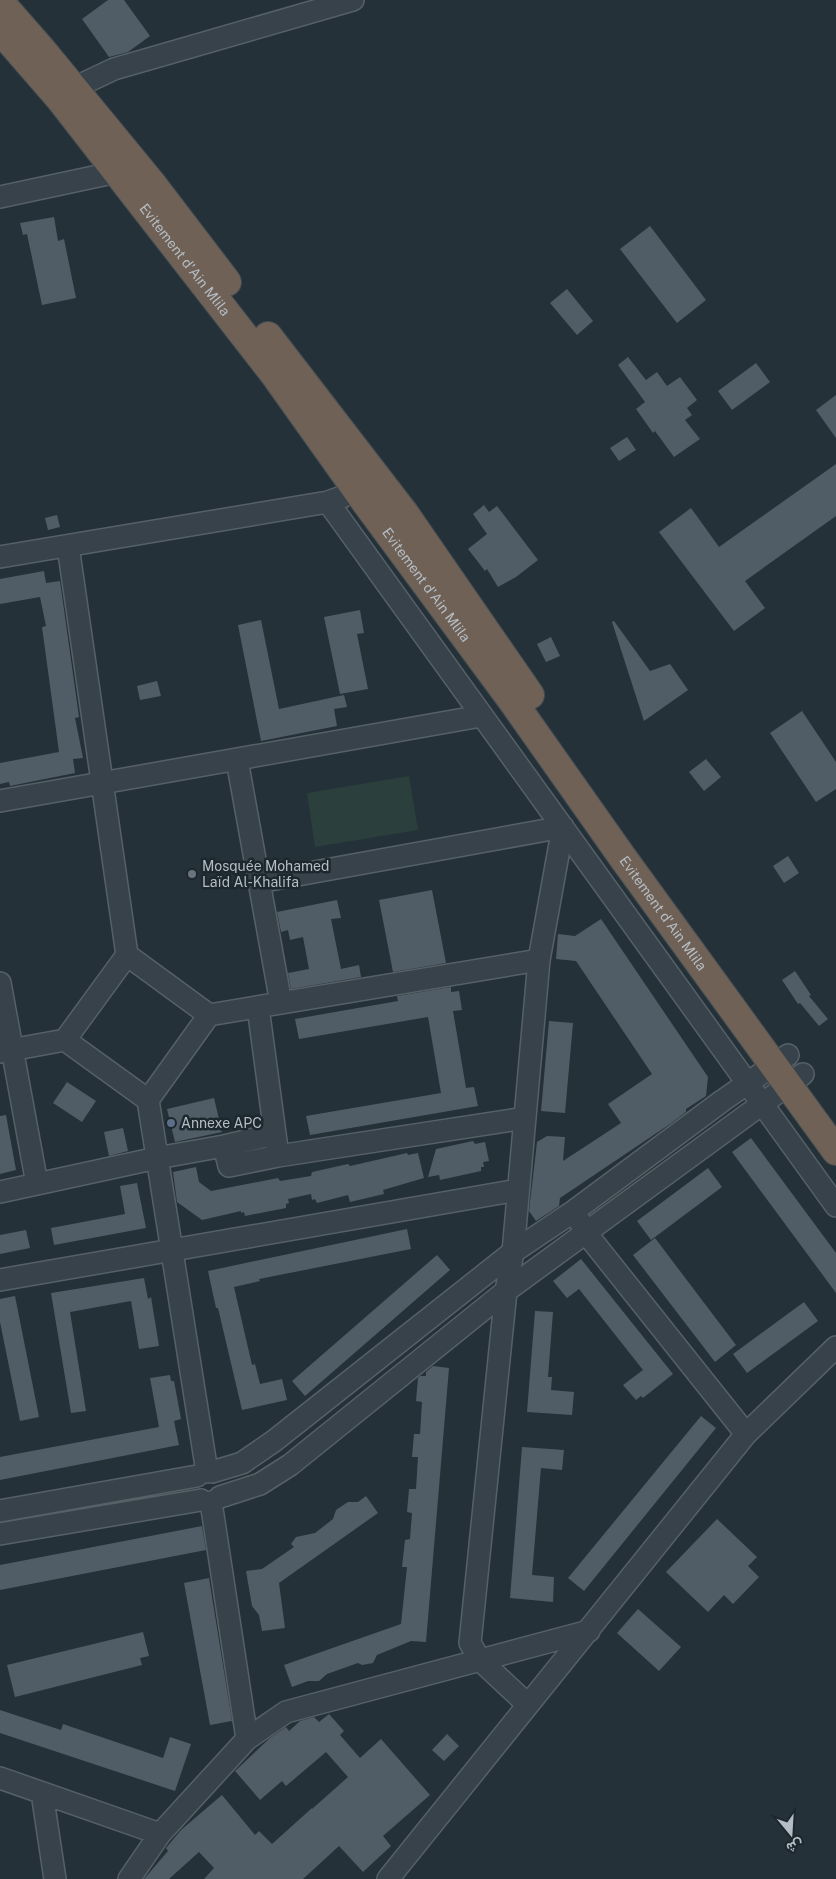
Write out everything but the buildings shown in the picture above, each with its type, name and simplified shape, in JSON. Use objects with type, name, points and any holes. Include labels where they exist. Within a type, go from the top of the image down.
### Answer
[{"type":"highway","name":"Evitement d'Ain Mlila","points":[[0,2],[67,94],[117,172],[274,374],[368,486]]},
{"type":"highway","name":"Evitement d'Ain Mlila","points":[[0,30],[67,94],[153,185],[368,486],[513,702],[628,866],[788,1070],[836,1120]]},
{"type":"highway","name":"Evitement d'Ain Mlila","points":[[788,1070],[836,1151]]},
{"type":"street","points":[[67,94],[114,69],[353,0]]},
{"type":"street","points":[[0,197],[117,172]]},
{"type":"street","points":[[0,557],[328,502],[368,486]]},
{"type":"street","points":[[328,502],[836,1206]]},
{"type":"street","points":[[7,1051],[65,1040],[127,955],[68,546]]},
{"type":"street","points":[[0,801],[481,716]]},
{"type":"street","points":[[237,760],[281,1003]]},
{"type":"street","points":[[259,882],[563,827]]},
{"type":"street","points":[[528,1705],[480,1660],[470,1643],[506,1291],[513,1252],[539,960],[563,827]]},
{"type":"street","points":[[127,955],[209,1015]]},
{"type":"street","points":[[206,1473],[148,1100],[209,1015],[539,960]]},
{"type":"street","points":[[0,983],[7,1051],[37,1184]]},
{"type":"street","points":[[258,1007],[278,1156]]},
{"type":"street","points":[[65,1040],[148,1100]]},
{"type":"street","points":[[0,1511],[206,1473],[242,1463],[274,1441],[513,1252],[574,1211],[748,1084],[788,1070]]},
{"type":"street","points":[[0,1534],[211,1500],[260,1484],[290,1465],[506,1291],[763,1103],[788,1070]]},
{"type":"street","points":[[224,1146],[229,1166],[278,1156],[525,1118]]},
{"type":"street","points":[[0,1192],[274,1134]]},
{"type":"street","points":[[0,1280],[518,1190]]},
{"type":"street","points":[[574,1211],[586,1233],[746,1434]]},
{"type":"street","points":[[388,1879],[746,1434],[836,1346]]},
{"type":"street","points":[[206,1473],[217,1474],[224,1483],[224,1488],[211,1500]]},
{"type":"street","points":[[211,1500],[246,1739]]},
{"type":"street","points":[[129,1879],[160,1834],[246,1739],[286,1712],[589,1631]]},
{"type":"street","points":[[0,1778],[160,1834]]},
{"type":"street","points":[[42,1793],[55,1879]]},
{"type":"green space","points":[[409,776],[418,830],[315,847],[307,793]]},
{"type":"place","name":"Mosquée Mohamed Laïd Al-Khalifa","points":[[192,874]]},
{"type":"place","name":"Annexe APC","points":[[171,1123]]}]
